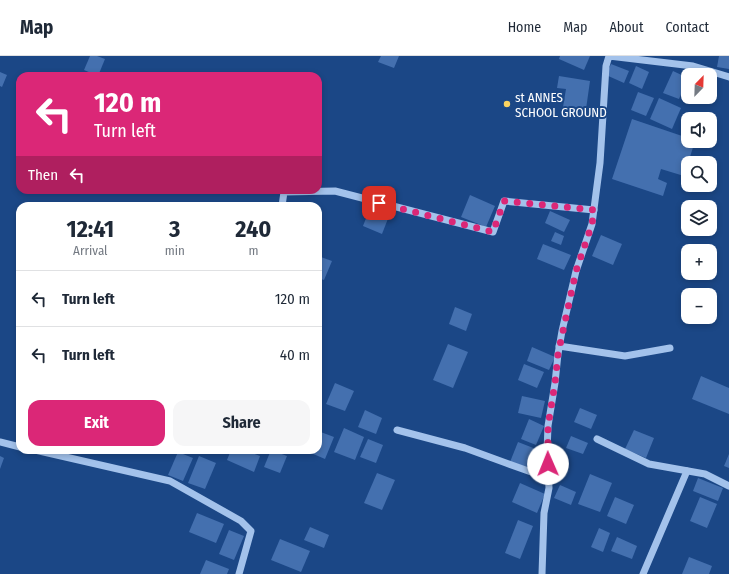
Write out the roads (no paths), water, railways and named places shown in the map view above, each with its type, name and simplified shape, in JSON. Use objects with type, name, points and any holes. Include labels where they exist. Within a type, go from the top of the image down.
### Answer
[{"type":"street","points":[[542,574],[544,513],[549,488],[547,452],[548,426],[559,346],[576,271],[592,224],[600,163],[606,66],[609,56],[692,66],[729,77]]},
{"type":"street","points":[[322,192],[335,192],[493,232],[504,201],[594,210]]},
{"type":"street","points":[[559,346],[625,356],[670,348]]},
{"type":"street","points":[[397,430],[465,448],[534,473],[548,475]]},
{"type":"street","points":[[597,439],[649,464],[705,474],[729,486]]},
{"type":"street","points":[[0,442],[16,445]]},
{"type":"street","points":[[53,454],[170,480],[241,522],[251,532],[239,574]]},
{"type":"street","points":[[643,574],[687,471]]},
{"type":"place","name":"st ANNES SCHOOL GROUND","points":[[507,104]]}]
